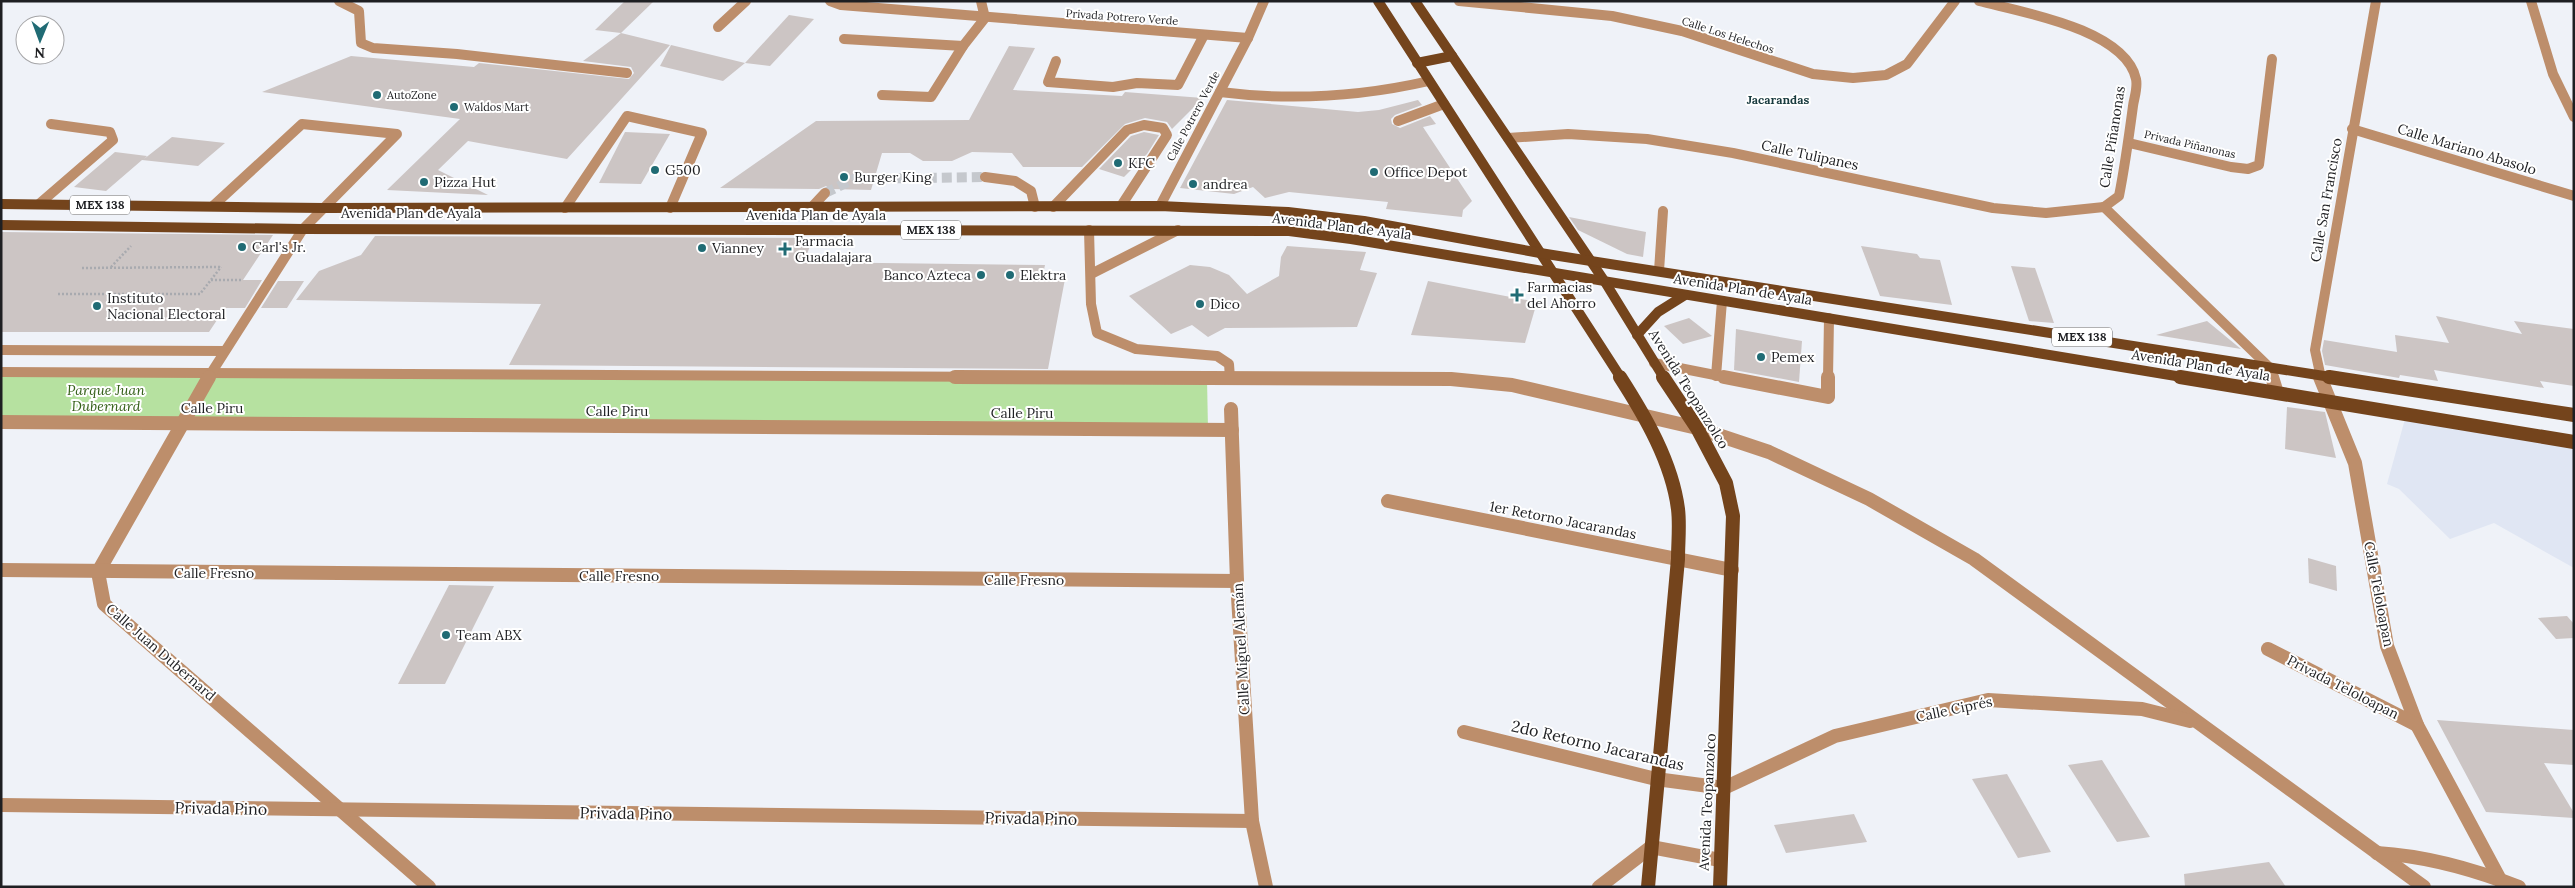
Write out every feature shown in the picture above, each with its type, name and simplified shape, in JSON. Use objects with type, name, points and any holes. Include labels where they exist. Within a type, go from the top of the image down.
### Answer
[{"type":"main road","points":[[1378,1],[1556,274],[1644,414],[1669,474],[1678,509],[1678,559],[1656,779],[1648,887]]},
{"type":"main road","name":"Avenida Teopanzolco","points":[[1416,1],[1605,282],[1654,363],[1697,428],[1726,483],[1733,516],[1720,887]]},
{"type":"main road","points":[[1417,63],[1452,56]]},
{"type":"main road","name":"Avenida Plan de Ayala","points":[[1,204],[324,208],[1160,206],[1288,212],[1364,221],[1540,252],[2574,415]]},
{"type":"main road","name":"Avenida Plan de Ayala","points":[[1,225],[303,228],[1289,231],[1351,239],[2574,442]]},
{"type":"main road","points":[[1637,335],[1646,320],[1660,308],[1684,295]]},
{"type":"street","points":[[339,1],[349,4],[358,11],[361,43],[373,48],[457,54],[627,73]]},
{"type":"street","points":[[718,27],[746,1]]},
{"type":"street","name":"Privada Potrero Verde","points":[[830,1],[841,5],[1204,35]]},
{"type":"street","points":[[882,94],[931,97],[963,46],[985,18],[981,1]]},
{"type":"street","name":"Calle Potrero Verde","points":[[1160,206],[1248,38],[1264,1]]},
{"type":"street","name":"Calle Los Helechos","points":[[1459,1],[1612,16],[1682,31],[1813,74],[1853,78],[1886,75],[1908,64],[1955,1]]},
{"type":"street","name":"Calle Piñanonas","points":[[1979,1],[2072,26],[2106,42],[2131,64],[2136,80],[2129,143],[2119,196],[2104,207],[2268,366],[2278,393]]},
{"type":"street","name":"Calle San Francisco","points":[[2330,401],[2319,374],[2315,350],[2352,129],[2376,1]]},
{"type":"street","points":[[2531,1],[2552,74],[2574,117]]},
{"type":"street","points":[[1056,61],[1048,82],[1113,87],[1137,83],[1178,85],[1204,35],[1248,38]]},
{"type":"street","points":[[844,39],[963,46]]},
{"type":"street","name":"Privada Piñanonas","points":[[2129,143],[2231,167],[2248,168],[2259,165],[2272,60]]},
{"type":"street","points":[[1220,92],[1277,98],[1308,98],[1350,94],[1429,81]]},
{"type":"street","points":[[1398,121],[1444,104]]},
{"type":"street","points":[[565,208],[626,116],[702,133],[670,208]]},
{"type":"street","points":[[40,204],[113,140],[110,132],[51,124]]},
{"type":"street","points":[[98,572],[211,373],[303,228],[397,134],[302,124],[213,206]]},
{"type":"street","points":[[1053,207],[1127,130],[1136,125],[1163,128],[1167,135],[1160,149],[1121,206]]},
{"type":"street","name":"Calle Mariano Abasolo","points":[[2352,129],[2574,196]]},
{"type":"street","name":"Calle Tulipanes","points":[[1508,138],[1568,134],[1647,139],[1733,153],[1993,208],[2046,213],[2104,207]]},
{"type":"street","points":[[985,177],[1015,181],[1031,191],[1035,207]]},
{"type":"street","points":[[811,208],[825,193]]},
{"type":"street","points":[[1659,271],[1663,212]]},
{"type":"street","points":[[1089,230],[1091,304],[1097,333],[1136,350],[1217,356],[1229,364],[1230,378]]},
{"type":"street","points":[[1090,274],[1178,230]]},
{"type":"street","points":[[1716,376],[1722,301]]},
{"type":"street","points":[[1654,363],[1828,397],[1829,318]]},
{"type":"street","points":[[1,350],[224,352]]},
{"type":"street","points":[[1,372],[1451,379],[1512,385],[1644,414],[1697,428],[1769,452],[1869,499],[1974,559],[2424,887]]},
{"type":"street","name":"Calle Teloloapan","points":[[2330,401],[2355,463],[2387,646],[2417,725],[2502,883]]},
{"type":"street","name":"Calle Miguel Alemán","points":[[1231,409],[1237,581],[1252,821],[1266,887]]},
{"type":"street","name":"Calle Piru","points":[[1,422],[1232,430]]},
{"type":"street","name":"1er Retorno Jacarandas","points":[[1388,501],[1732,570]]},
{"type":"street","name":"Calle Fresno","points":[[1,570],[1237,581]]},
{"type":"street","name":"Calle Juan Dubernard","points":[[98,572],[104,604],[343,810],[429,887]]},
{"type":"street","name":"Privada Teloloapan","points":[[2268,649],[2417,725]]},
{"type":"street","name":"Calle Ciprés","points":[[1724,788],[1835,736],[1988,700],[2142,709],[2196,722]]},
{"type":"street","name":"2do Retorno Jacarandas","points":[[1464,732],[1656,779],[1724,788]]},
{"type":"street","name":"Privada Pino","points":[[1,805],[1252,821]]},
{"type":"street","points":[[1599,887],[1651,847],[1720,860]]},
{"type":"street","points":[[2377,853],[2434,859],[2502,883],[2519,887]]},
{"type":"path","points":[[111,267],[131,245]]},
{"type":"path","points":[[58,294],[200,294],[221,267],[82,268]]},
{"type":"path","points":[[211,280],[243,280]]},
{"type":"shaded area","points":[[2405,419],[2574,447],[2574,568],[2494,523],[2450,539],[2399,489],[2387,484]]},
{"type":"green space","name":"Parque Juan Dubernard","points":[[1,372],[1207,378],[1208,430],[1,422]]},
{"type":"building","points":[[625,1],[654,1],[621,33],[595,30]]},
{"type":"building","points":[[789,15],[814,19],[770,66],[745,63]]},
{"type":"building","points":[[621,33],[670,45],[567,159],[468,141],[438,170],[488,195],[387,190],[460,119],[262,92],[351,56],[474,67],[479,63],[629,79],[634,73],[631,67],[583,61]]},
{"type":"building","points":[[671,45],[745,63],[723,81],[660,66]]},
{"type":"building","points":[[1009,46],[1035,48],[1013,90],[1122,96],[1125,92],[1203,98],[1172,129],[1167,122],[1145,118],[1125,124],[1082,167],[1023,167],[1012,153],[972,152],[952,161],[923,161],[910,153],[882,153],[871,190],[831,189],[826,186],[819,189],[720,188],[816,121],[969,120]]},
{"type":"building","name":"Office Depot","points":[[1227,100],[1358,112],[1379,110],[1418,100],[1422,105],[1395,115],[1391,119],[1392,124],[1400,128],[1430,116],[1436,124],[1423,127],[1472,201],[1463,210],[1462,217],[1386,209],[1388,202],[1289,192],[1265,198],[1253,187],[1234,194],[1180,188]]},
{"type":"building","points":[[625,132],[670,134],[641,184],[599,183]]},
{"type":"building","points":[[1144,132],[1159,135],[1147,154],[1124,177],[1099,169],[1131,136]]},
{"type":"building","points":[[172,137],[225,143],[198,166],[142,160],[106,191],[74,187],[115,152],[147,156],[144,159]]},
{"type":"building","points":[[1569,217],[1646,232],[1643,257],[1627,254],[1578,230]]},
{"type":"building","points":[[1,232],[273,235],[243,280],[262,280],[245,308],[225,308],[209,332],[1,332]]},
{"type":"building","points":[[375,236],[813,238],[804,262],[1045,265],[1042,279],[1065,279],[1048,369],[509,365],[541,304],[296,300],[319,271],[361,255]]},
{"type":"building","points":[[1287,246],[1366,252],[1360,270],[1377,273],[1357,327],[1225,328],[1208,337],[1192,325],[1171,334],[1129,296],[1190,265],[1210,267],[1229,275],[1247,294],[1279,276],[1281,257]]},
{"type":"building","points":[[1861,246],[1917,254],[1920,258],[1940,260],[1952,305],[1880,296]]},
{"type":"building","points":[[2011,266],[2035,268],[2054,323],[2029,321]]},
{"type":"building","points":[[278,281],[304,281],[287,308],[261,308]]},
{"type":"building","points":[[1428,281],[1537,302],[1525,343],[1411,335]]},
{"type":"building","points":[[2436,316],[2522,334],[2514,321],[2574,329],[2574,386],[2540,381],[2544,388],[2434,370],[2438,381],[2400,375],[2399,378],[2325,365],[2322,351],[2324,340],[2397,352],[2395,335],[2449,343]]},
{"type":"building","points":[[1689,318],[1712,336],[1683,344],[1664,326]]},
{"type":"building","points":[[2207,321],[2241,349],[2156,335]]},
{"type":"building","points":[[1736,329],[1802,341],[1799,382],[1734,370]]},
{"type":"building","points":[[2287,407],[2325,412],[2336,458],[2285,449]]},
{"type":"building","points":[[2308,558],[2336,566],[2337,591],[2309,583]]},
{"type":"building","name":"Team ABX","points":[[449,585],[494,586],[445,684],[398,684]]},
{"type":"building","points":[[2567,616],[2574,624],[2574,638],[2556,639],[2538,618]]},
{"type":"building","points":[[2437,720],[2574,730],[2574,765],[2544,763],[2574,813],[2574,818],[2486,812]]},
{"type":"building","points":[[2102,760],[2150,837],[2117,842],[2068,765]]},
{"type":"building","points":[[2007,774],[2051,852],[2018,858],[1972,779]]},
{"type":"building","points":[[1854,814],[1867,842],[1786,853],[1774,825]]},
{"type":"building","points":[[2269,862],[2286,887],[2185,887],[2184,874]]},
{"type":"tunnel","points":[[825,193],[854,179],[985,177]]},
{"type":"place","name":"AutoZone","points":[[377,95]]},
{"type":"place","name":"Waldos Mart","points":[[454,107]]},
{"type":"place","name":"KFC","points":[[1118,163]]},
{"type":"place","name":"G500","points":[[655,170]]},
{"type":"place","name":"Office Depot","points":[[1374,172]]},
{"type":"place","name":"Burger King","points":[[844,177]]},
{"type":"place","name":"Pizza Hut","points":[[424,182]]},
{"type":"place","name":"andrea","points":[[1193,184]]},
{"type":"place","name":"Carl's Jr.","points":[[242,247]]},
{"type":"place","name":"Vianney","points":[[702,248]]},
{"type":"place","name":"Farmacia Guadalajara","points":[[785,249]]},
{"type":"place","name":"Banco Azteca","points":[[981,275]]},
{"type":"place","name":"Elektra","points":[[1010,275]]},
{"type":"place","name":"Farmacias del Ahorro","points":[[1517,295]]},
{"type":"place","name":"Dico","points":[[1200,304]]},
{"type":"place","name":"Instituto Nacional Electoral","points":[[97,306]]},
{"type":"place","name":"Pemex","points":[[1761,357]]},
{"type":"place","name":"Team ABX","points":[[446,635]]},
{"type":"district","name":"Jacarandas","points":[[1778,100]]}]
